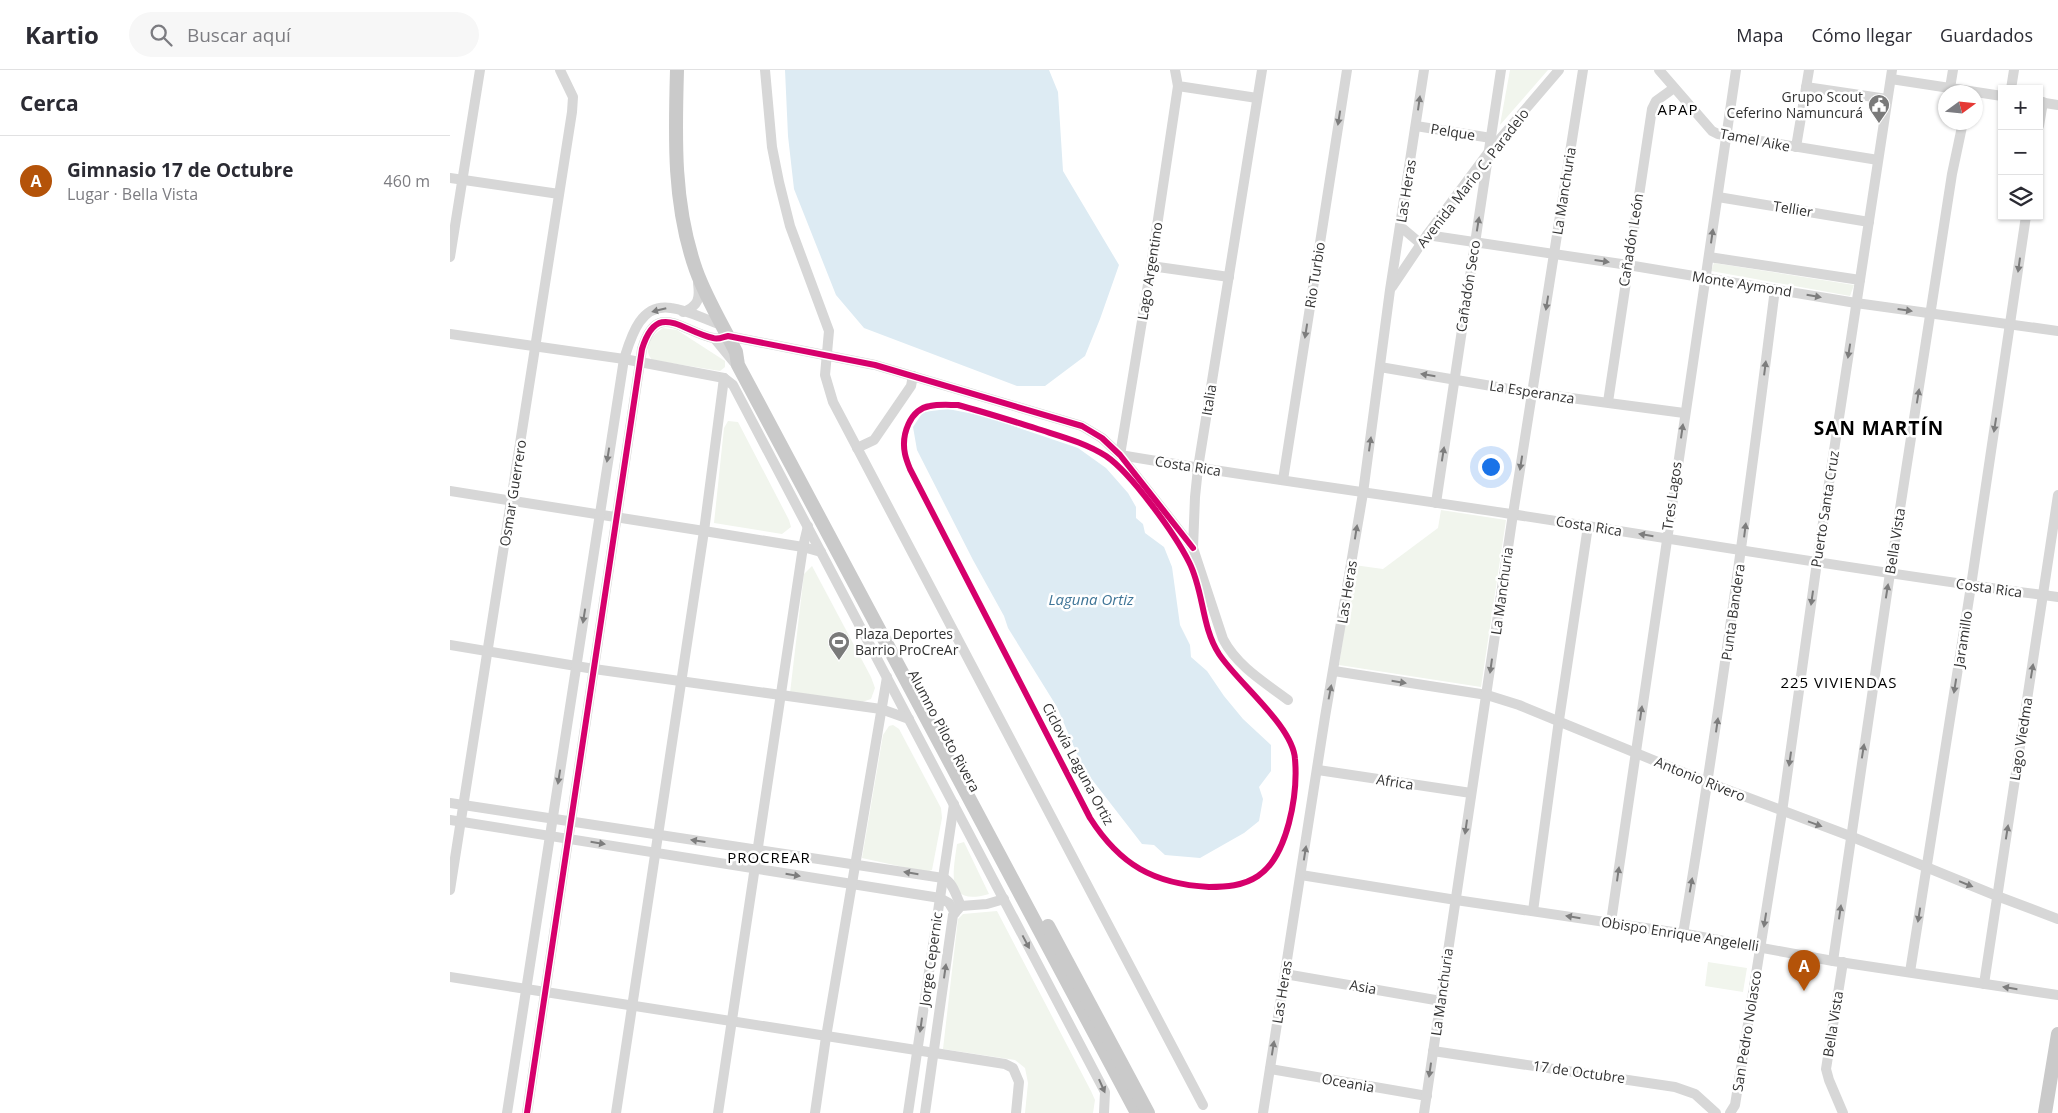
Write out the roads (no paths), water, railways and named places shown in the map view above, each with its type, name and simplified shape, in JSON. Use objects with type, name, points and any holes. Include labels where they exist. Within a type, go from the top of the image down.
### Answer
[{"type":"main road","name":"Alumno Piloto Rivera","points":[[678,70],[676,123],[678,194],[682,222],[696,272],[722,333],[736,352],[745,359],[1148,1113]]},
{"type":"main road","name":"Alumno Piloto Rivera","points":[[736,352],[738,365],[1137,1113]]},
{"type":"main road","points":[[2045,1113],[2058,1039]]},
{"type":"street","points":[[450,257],[480,70]]},
{"type":"street","name":"Osmar Guerrero","points":[[450,890],[572,112],[573,97],[560,70]]},
{"type":"street","points":[[765,70],[772,147],[779,182],[790,226],[829,330],[825,356],[825,376],[833,402],[1203,1106]]},
{"type":"street","name":"Lago Argentino","points":[[1120,455],[1178,86],[1175,70]]},
{"type":"street","name":"Italia","points":[[1262,70],[1198,468],[1195,497],[1194,548],[1223,639],[1229,650],[1252,674],[1288,700]]},
{"type":"street","name":"Rio Turbio","points":[[1283,480],[1347,70]]},
{"type":"street","name":"Las Heras","points":[[1263,1113],[1363,492],[1390,290],[1424,70]]},
{"type":"street","name":"Cañadón Seco","points":[[1436,503],[1501,70]]},
{"type":"street","name":"Avenida Mario C. Paradelo","points":[[1390,290],[1488,153],[1559,70]]},
{"type":"street","name":"La Manchuria","points":[[1424,1113],[1513,514],[1583,70]]},
{"type":"street","name":"Tamel Aike","points":[[1658,70],[1712,131],[1726,137],[1878,160]]},
{"type":"street","name":"Tres Lagos","points":[[1611,922],[1684,413],[1706,278],[1736,70]]},
{"type":"street","points":[[1796,147],[1809,70]]},
{"type":"street","points":[[1950,85],[1953,70]]},
{"type":"street","points":[[2012,85],[2014,70]]},
{"type":"street","points":[[1891,75],[1938,85]]},
{"type":"street","name":"Puerto Santa Cruz","points":[[1760,947],[1782,812],[1817,562],[1891,75]]},
{"type":"street","points":[[1178,86],[1257,98]]},
{"type":"street","points":[[1806,87],[1888,99]]},
{"type":"street","name":"Cañadón León","points":[[1608,402],[1652,109],[1656,101],[1674,88]]},
{"type":"street","points":[[1983,94],[1998,96]]},
{"type":"street","points":[[2043,102],[2058,105]]},
{"type":"street","name":"Pelque","points":[[1416,126],[1491,138]]},
{"type":"street","name":"Bella Vista","points":[[1843,1113],[1826,1069],[1850,836],[1952,174],[1961,130]]},
{"type":"street","points":[[450,178],[560,194]]},
{"type":"street","name":"Tellier","points":[[1718,197],[1869,222]]},
{"type":"street","name":"Jaramillo","points":[[1910,972],[1971,586],[2025,220]]},
{"type":"street","points":[[1401,226],[1424,240]]},
{"type":"street","name":"Monte Aymond","points":[[1424,240],[1554,254],[1856,303],[2058,331]]},
{"type":"street","points":[[1709,257],[1860,280]]},
{"type":"street","points":[[1151,266],[1229,277]]},
{"type":"street","points":[[683,312],[696,304],[700,297],[696,272]]},
{"type":"street","name":"Punta Bandera","points":[[1683,934],[1709,783],[1742,551],[1775,289]]},
{"type":"street","points":[[507,1113],[624,359],[640,319],[661,308],[671,308],[683,312],[722,333],[745,378]]},
{"type":"street","points":[[527,1113],[640,362],[647,334],[654,325],[659,323],[722,333],[875,365],[1082,426],[1102,438],[1120,455],[1194,548]]},
{"type":"street","points":[[450,334],[624,359],[724,378],[733,385],[1105,1092],[1104,1113]]},
{"type":"street","name":"La Esperanza","points":[[1380,367],[1533,393],[1684,413]]},
{"type":"street","points":[[857,448],[874,440],[910,386],[913,376]]},
{"type":"street","points":[[616,1113],[704,531],[724,378]]},
{"type":"street","name":"Costa Rica","points":[[1120,455],[1971,586],[2058,597]]},
{"type":"street","points":[[450,491],[803,547],[821,552]]},
{"type":"street","name":"Lago Viedma","points":[[1984,984],[2058,495]]},
{"type":"street","points":[[718,1113],[803,547],[808,526]]},
{"type":"street","points":[[1534,911],[1559,720],[1588,526]]},
{"type":"street","points":[[450,645],[594,669],[682,680],[881,710],[909,719]]},
{"type":"street","name":"Antonio Rivero","points":[[1334,671],[1487,695],[1559,720],[1709,783],[1850,836],[2058,919]]},
{"type":"street","points":[[815,1113],[826,1037],[887,677]]},
{"type":"street","name":"Africa","points":[[1318,770],[1471,793]]},
{"type":"street","points":[[450,803],[943,878],[951,886],[958,909]]},
{"type":"street","name":"Jorge Cepernic","points":[[908,1113],[954,804]]},
{"type":"street","points":[[450,820],[940,898],[958,909]]},
{"type":"street","name":"Obispo Enrique Angelelli","points":[[1301,875],[1611,922],[1838,961],[2058,995]]},
{"type":"street","name":"Jorge Cepernic","points":[[925,1113],[958,909],[1004,899]]},
{"type":"street","name":"San Pedro Nolasco","points":[[1730,1113],[1735,1105],[1760,947]]},
{"type":"street","name":"Asia","points":[[1285,974],[1441,1001]]},
{"type":"street","points":[[450,977],[1005,1064],[1013,1068],[1020,1082],[1016,1113]]},
{"type":"street","name":"17 de Octubre","points":[[1433,1051],[1675,1087],[1695,1094],[1716,1113]]},
{"type":"street","name":"Oceania","points":[[1270,1069],[1426,1096]]},
{"type":"water","points":[[785,70],[1049,70],[1058,92],[1063,171],[1119,265],[1085,356],[1045,386],[1017,386],[864,328],[836,295],[794,189],[788,136]]},
{"type":"water","name":"Laguna Ortiz","points":[[948,409],[984,416],[1078,448],[1106,468],[1128,493],[1136,507],[1136,518],[1143,524],[1145,533],[1164,547],[1172,567],[1180,625],[1190,645],[1191,657],[1207,671],[1243,719],[1271,745],[1271,771],[1259,787],[1263,799],[1259,821],[1244,833],[1200,858],[1165,855],[1154,845],[1142,844],[1083,768],[1057,707],[1008,628],[1004,616],[917,450],[913,427],[923,412]]},
{"type":"place","name":"Grupo Scout Ceferino Namuncurá","points":[[1879,124]]},
{"type":"place","name":"Plaza Deportes Barrio ProCreAr","points":[[839,661]]},
{"type":"place","name":"Gimnasio 17 de Octubre","points":[[1804,991]]},
{"type":"district","name":"APAP","points":[[1678,110]]},
{"type":"district","name":"SAN MARTÍN","points":[[1879,428]]},
{"type":"district","name":"225 VIVIENDAS","points":[[1839,683]]},
{"type":"district","name":"PROCREAR","points":[[769,858]]}]
